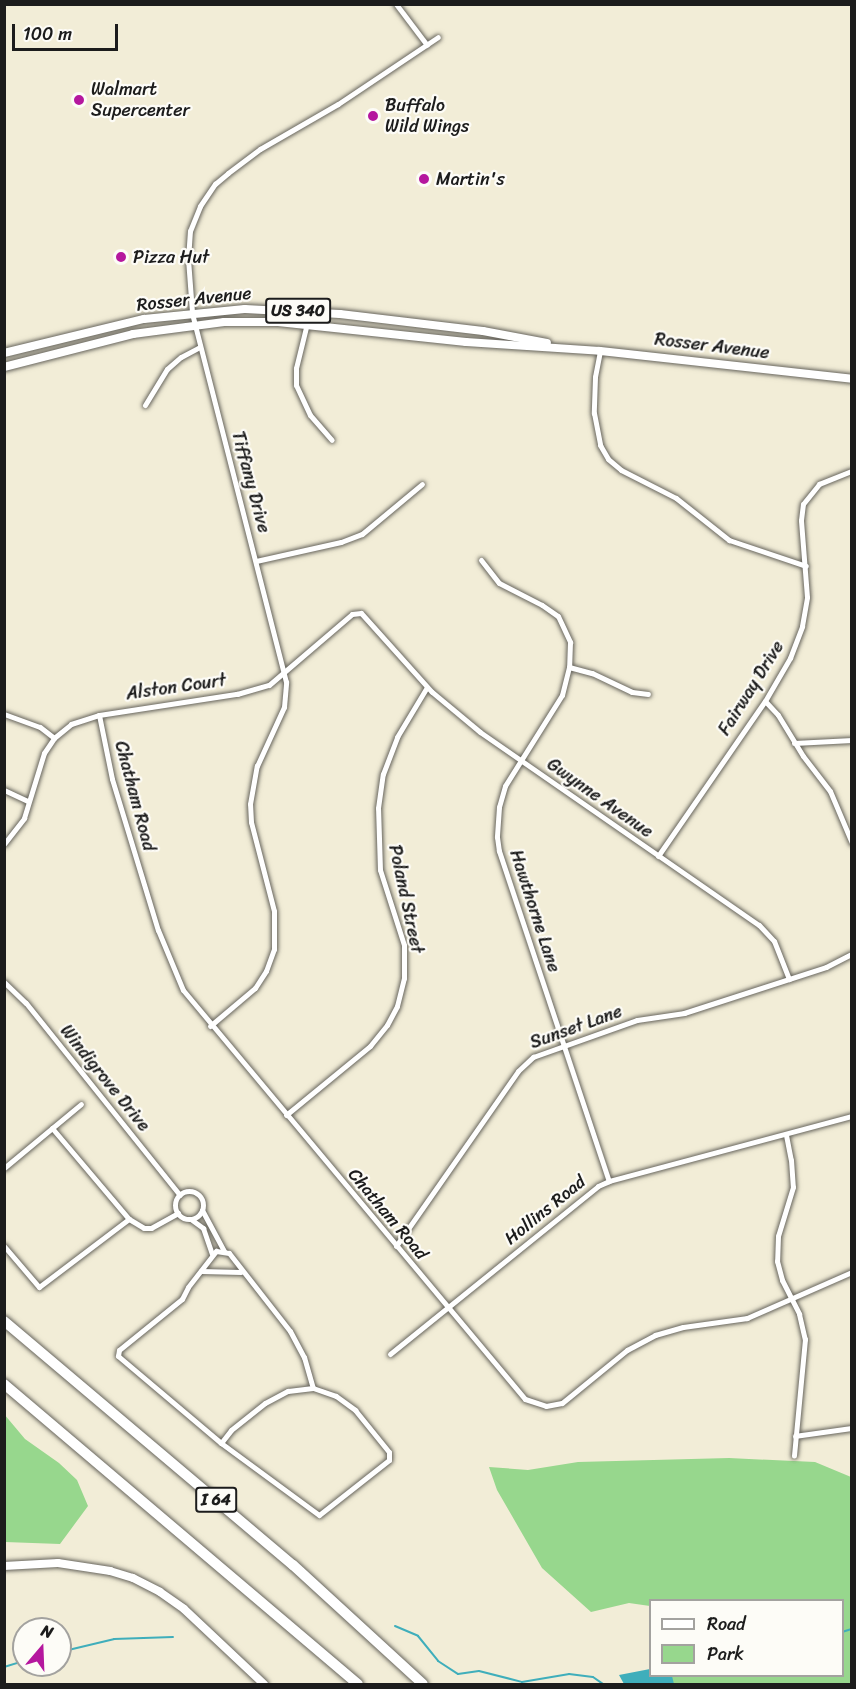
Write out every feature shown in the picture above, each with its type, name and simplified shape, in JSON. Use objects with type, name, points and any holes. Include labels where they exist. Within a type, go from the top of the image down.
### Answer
[{"type":"highway","name":"I 64","points":[[4,1321],[293,1565],[423,1684]]},
{"type":"highway","name":"I 64","points":[[4,1384],[358,1684]]},
{"type":"main road","name":"Rosser Avenue","points":[[4,353],[144,319],[192,312],[245,309],[310,311],[483,331],[568,348]]},
{"type":"main road","name":"Rosser Avenue","points":[[4,367],[133,334],[195,325],[267,322],[309,324],[466,342],[600,351],[852,379]]},
{"type":"street","points":[[396,4],[427,45]]},
{"type":"street","name":"Tiffany Drive","points":[[210,1026],[255,988],[266,971],[274,949],[274,911],[253,833],[250,804],[257,766],[284,707],[285,670],[192,312],[188,259],[190,231],[200,206],[215,184],[260,149],[338,104],[438,38]]},
{"type":"street","points":[[310,311],[309,324],[296,368],[296,385],[310,415],[332,440]]},
{"type":"street","points":[[145,405],[175,361],[200,347]]},
{"type":"street","points":[[600,351],[595,377],[594,413],[600,445],[608,459],[621,470],[681,501],[729,540],[806,566]]},
{"type":"street","name":"Fairway Drive","points":[[658,856],[765,701],[790,658],[802,626],[807,597],[801,520],[807,497],[819,484],[852,471]]},
{"type":"street","points":[[256,561],[341,542],[362,534],[422,484]]},
{"type":"street","name":"Hawthorne Lane","points":[[481,560],[499,583],[558,616],[570,642],[569,667],[556,707],[519,761],[500,801],[497,820],[499,851],[609,1181]]},
{"type":"street","name":"Alston Court","points":[[4,844],[20,827],[40,761],[54,738],[71,724],[99,715],[252,690],[269,685],[352,614],[365,615],[388,641]]},
{"type":"street","name":"Gwynne Avenue","points":[[388,641],[427,687],[480,732],[767,933],[781,954],[789,979]]},
{"type":"street","points":[[569,667],[592,673],[632,692],[648,694]]},
{"type":"street","name":"Poland Street","points":[[286,1115],[370,1046],[387,1025],[398,1005],[404,978],[404,945],[380,870],[378,808],[383,774],[394,744],[408,714],[427,687]]},
{"type":"street","points":[[765,701],[778,715],[794,743],[830,791],[852,843]]},
{"type":"street","points":[[4,714],[40,727],[54,738]]},
{"type":"street","name":"Chatham Road","points":[[99,715],[112,779],[168,957],[183,990],[210,1026],[518,1394],[530,1402],[546,1406],[570,1398],[627,1350],[655,1335],[683,1327],[747,1318],[852,1272]]},
{"type":"street","points":[[794,743],[852,740]]},
{"type":"street","points":[[4,790],[28,801]]},
{"type":"street","name":"Sunset Lane","points":[[396,1246],[518,1071],[533,1057],[564,1044],[637,1020],[684,1013],[842,961],[852,954]]},
{"type":"street","name":"Windigrove Drive","points":[[4,982],[26,1003],[180,1195]]},
{"type":"street","points":[[4,1168],[81,1104]]},
{"type":"street","name":"Hollins Road","points":[[390,1354],[598,1186],[609,1181],[852,1116]]},
{"type":"street","points":[[52,1128],[129,1219],[144,1228],[151,1228],[178,1214]]},
{"type":"street","points":[[786,1135],[793,1188],[776,1248],[778,1270],[799,1314],[805,1339],[795,1455]]},
{"type":"street","points":[[178,1214],[175,1204],[180,1195],[188,1191],[196,1194],[202,1201],[202,1210],[224,1251],[294,1337],[307,1364],[313,1388]]},
{"type":"street","points":[[190,1219],[202,1210]]},
{"type":"street","points":[[178,1214],[203,1228],[213,1271]]},
{"type":"street","points":[[4,1246],[39,1287],[129,1219]]},
{"type":"street","points":[[221,1443],[231,1430],[265,1402],[288,1391],[313,1388],[336,1396],[355,1410],[389,1452],[389,1460],[320,1515],[221,1443],[118,1356],[119,1350],[182,1299],[211,1256],[224,1251]]},
{"type":"street","points":[[228,1271],[232,1259]]},
{"type":"street","points":[[201,1271],[222,1274],[228,1271],[241,1272]]},
{"type":"street","points":[[795,1436],[852,1428]]},
{"type":"street","points":[[4,1566],[58,1563],[110,1570],[133,1578],[160,1592],[184,1609],[264,1684]]},
{"type":"green space","points":[[4,1414],[25,1439],[59,1463],[77,1480],[88,1506],[60,1544],[5,1542]]},
{"type":"green space","points":[[729,1458],[815,1462],[851,1477],[851,1684],[669,1684],[667,1677],[844,1677],[844,1599],[649,1599],[649,1606],[629,1603],[591,1612],[542,1568],[497,1490],[489,1467],[528,1470],[578,1462]]},
{"type":"water","points":[[649,1669],[649,1677],[672,1677],[674,1684],[624,1684],[619,1675]]},
{"type":"waterway","points":[[395,1626],[418,1636],[438,1661],[458,1674],[479,1671],[522,1682],[569,1674],[593,1677],[603,1684]]},
{"type":"waterway","points":[[844,1631],[852,1629]]},
{"type":"waterway","points":[[72,1649],[114,1639],[173,1637]]},
{"type":"waterway","points":[[4,1667],[12,1665]]},
{"type":"place","name":"Walmart Supercenter","points":[[79,100]]},
{"type":"place","name":"Buffalo Wild Wings","points":[[373,116]]},
{"type":"place","name":"Martin's","points":[[424,179]]},
{"type":"place","name":"Pizza Hut","points":[[121,257]]}]
